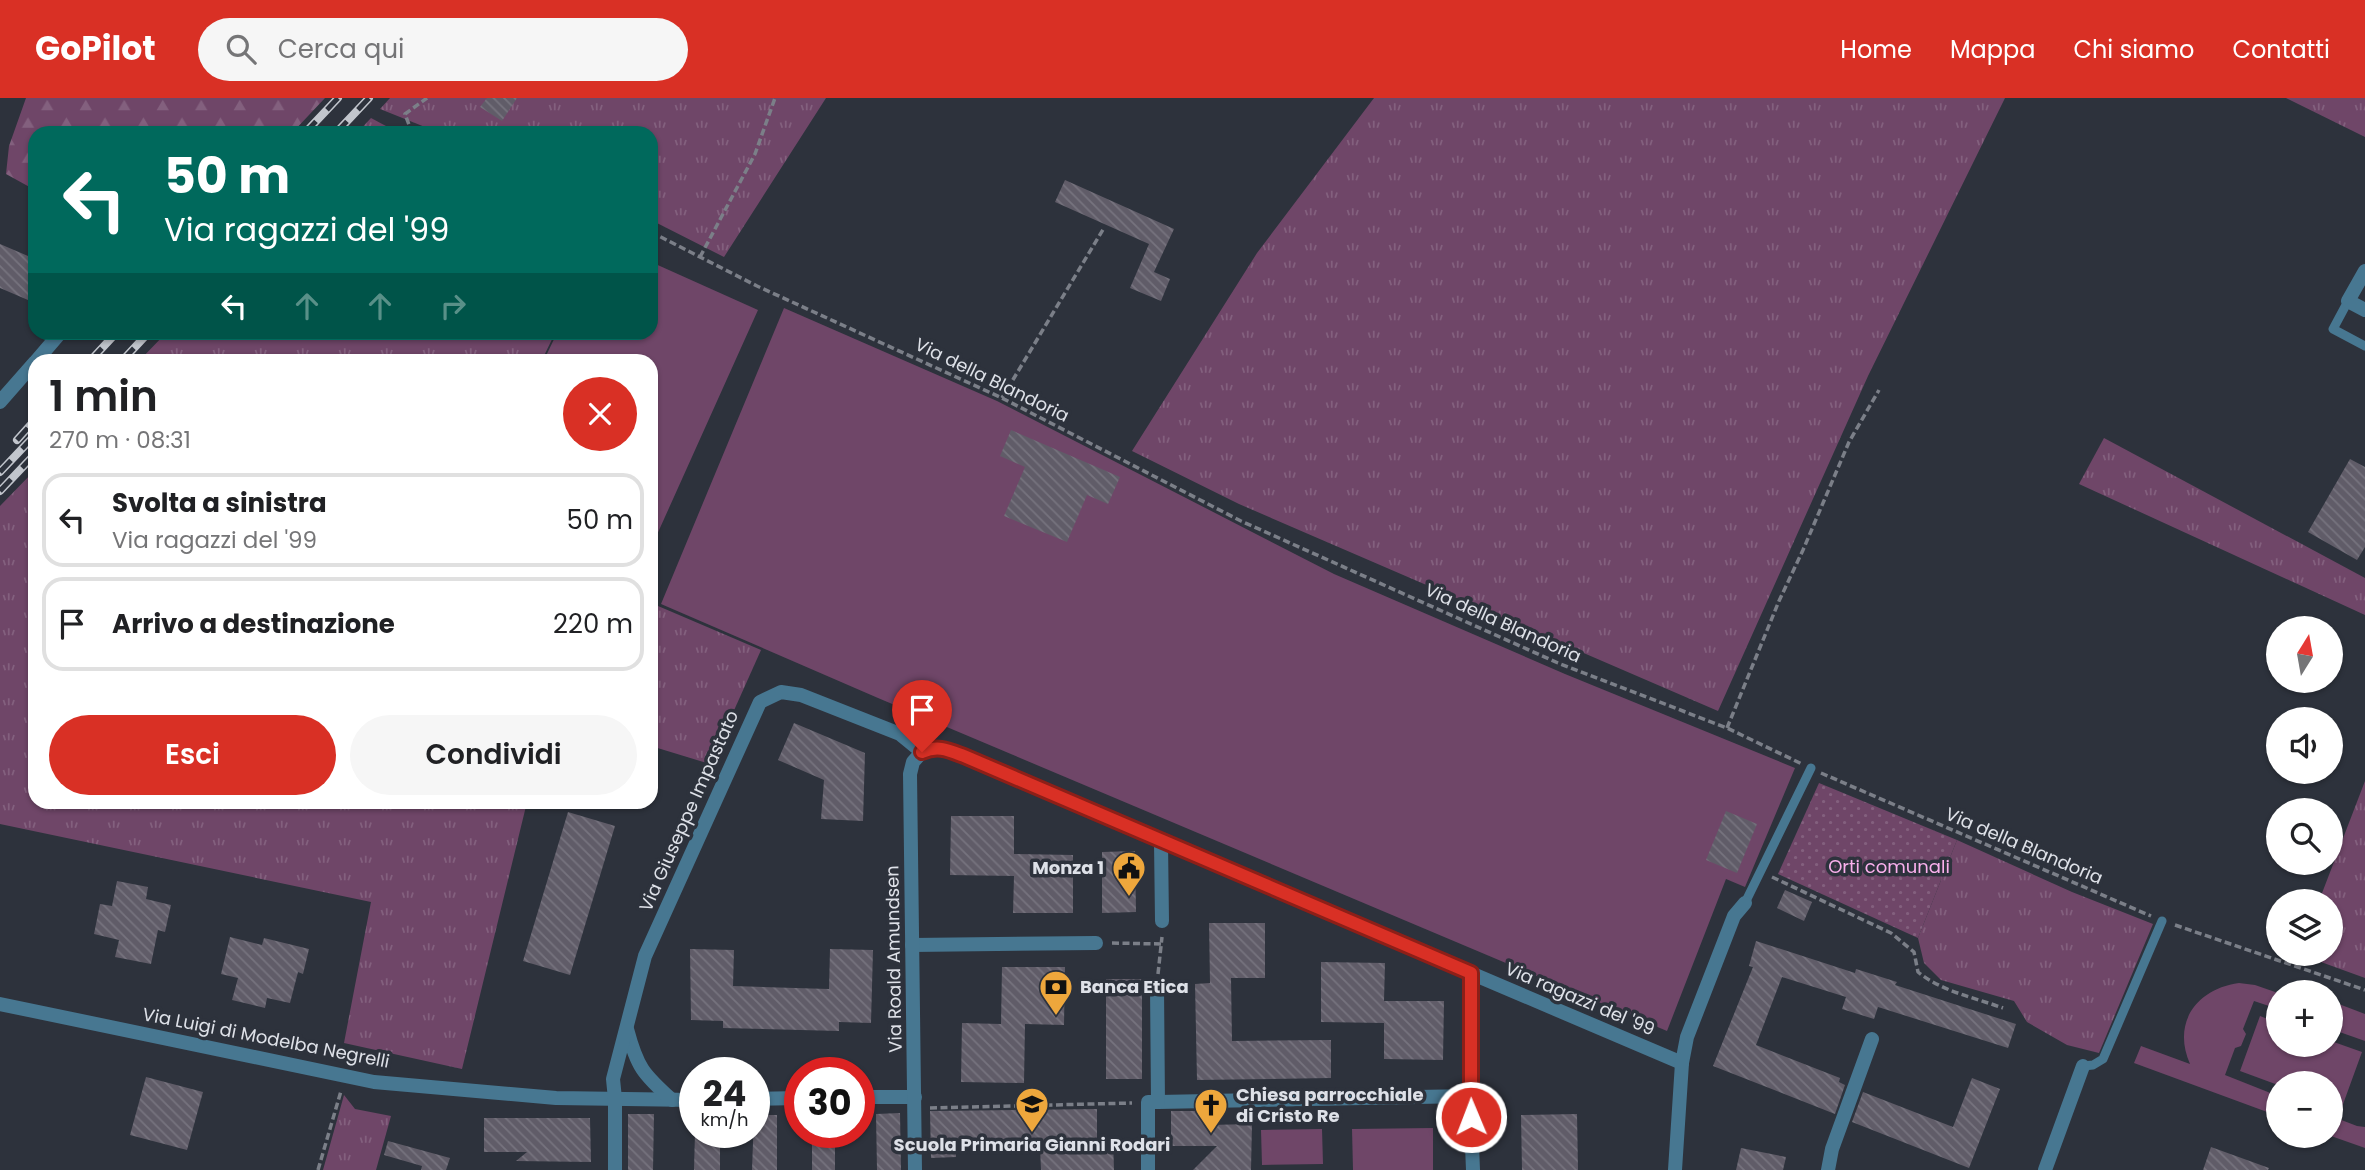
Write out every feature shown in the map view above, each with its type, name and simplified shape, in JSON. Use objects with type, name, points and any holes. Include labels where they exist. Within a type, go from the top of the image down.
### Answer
[{"type":"street","points":[[2365,271],[2348,301],[2365,310]]},
{"type":"street","points":[[42,354],[54,340]]},
{"type":"street","points":[[0,402],[28,370]]},
{"type":"street","name":"Via Giuseppe Impastato","points":[[615,1170],[613,1079],[645,956],[760,702],[781,692],[801,695],[900,734],[922,752]]},
{"type":"street","name":"Via ragazzi del '99","points":[[922,752],[931,748],[942,748],[1682,1063]]},
{"type":"street","name":"Via Roald Amundsen","points":[[915,1170],[910,774],[913,762],[922,752]]},
{"type":"street","points":[[1161,842],[1162,921]]},
{"type":"street","points":[[1675,1170],[1682,1063],[1687,1037],[1734,916],[1745,903]]},
{"type":"street","points":[[912,945],[1096,943]]},
{"type":"street","points":[[1471,973],[1470,1096],[1474,1170]]},
{"type":"street","points":[[1148,1170],[1157,987]]},
{"type":"street","name":"Via Luigi di Modelba Negrelli","points":[[0,1004],[374,1082],[556,1098],[679,1100]]},
{"type":"street","points":[[627,1027],[640,1066],[649,1080],[672,1100]]},
{"type":"street","points":[[1828,1170],[1832,1149],[1872,1039]]},
{"type":"street","points":[[2045,1170],[2083,1066]]},
{"type":"street","points":[[1153,1102],[1470,1096]]},
{"type":"street","points":[[875,1099],[915,1103]]},
{"type":"lane","points":[[2348,301],[2333,329],[2365,346]]},
{"type":"lane","points":[[1745,903],[1811,768]]},
{"type":"lane","points":[[2083,1066],[2094,1065],[2103,1059],[2162,921]]},
{"type":"path","points":[[410,126],[405,114],[427,98]]},
{"type":"path","points":[[700,257],[755,154],[775,98]]},
{"type":"path","points":[[1002,398],[1104,228]]},
{"type":"path","name":"Via della Blandoria","points":[[658,236],[757,286],[1002,398],[1241,521],[1558,663],[1727,728],[1811,768],[2162,921],[2365,990]]},
{"type":"path","points":[[1727,728],[1849,442],[1879,390]]},
{"type":"path","points":[[1760,871],[1891,933],[1914,952],[1918,972],[1931,983],[1962,996],[2003,1008]]},
{"type":"path","points":[[1157,987],[1162,921]]},
{"type":"path","points":[[1096,943],[1162,944]]},
{"type":"path","points":[[318,1170],[346,1076]]},
{"type":"path","points":[[915,1103],[1153,1102]]},
{"type":"green space","points":[[26,98],[325,98],[299,126],[28,126],[28,186],[6,174],[9,146]]},
{"type":"green space","points":[[390,98],[826,98],[724,257],[658,224],[658,126],[422,126],[380,109]]},
{"type":"green space","points":[[1374,98],[2005,98],[1868,376],[1718,711],[1239,504],[1132,451],[1257,253]]},
{"type":"green space","points":[[2286,98],[2365,98],[2365,137]]},
{"type":"green space","points":[[371,118],[386,126],[364,126]]},
{"type":"green space","points":[[658,265],[758,310],[658,532],[658,354],[547,354],[554,340],[658,340]]},
{"type":"green space","points":[[784,308],[997,401],[1334,574],[1565,674],[1795,768],[1745,887],[1726,879],[1667,1031],[661,604]]},
{"type":"green space","points":[[159,340],[552,340],[545,354],[146,354]]},
{"type":"green space","points":[[2104,438],[2365,578],[2365,615],[2079,484]]},
{"type":"green space","points":[[28,477],[28,809],[525,809],[462,1069],[344,1043],[371,902],[0,824],[0,506]]},
{"type":"green space","points":[[658,606],[761,650],[710,764],[658,748]]},
{"type":"green space","points":[[2365,781],[2365,978],[2332,966],[2343,966],[2343,889],[2324,889],[2329,875],[2343,875],[2343,838]]},
{"type":"green space","name":"Orti comunali","points":[[1819,783],[1957,840],[1918,938],[1778,874]]},
{"type":"green space","points":[[1957,840],[2072,892],[2153,924],[2099,1053],[2067,1045],[2027,1022],[2014,1001],[1941,980],[1924,963],[1918,938]]},
{"type":"green space","points":[[2239,983],[2266,989],[2266,1005],[2254,1001],[2243,1029],[2246,1034],[2241,1046],[2235,1048],[2225,1075],[2266,1091],[2266,1112],[2134,1063],[2141,1046],[2190,1064],[2185,1049],[2186,1022],[2200,1000],[2224,987]]},
{"type":"green space","points":[[2343,1006],[2365,1014],[2365,1041],[2343,1033]]},
{"type":"green space","points":[[2260,1016],[2266,1018],[2266,1057],[2343,1057],[2343,1045],[2362,1052],[2343,1104],[2343,1071],[2266,1071],[2266,1081],[2240,1071]]},
{"type":"green space","points":[[344,1095],[355,1109],[391,1116],[376,1170],[323,1170]]},
{"type":"green space","points":[[2343,1121],[2365,1127],[2365,1148],[2343,1140]]},
{"type":"green space","points":[[1433,1128],[1433,1170],[1353,1170],[1352,1129]]},
{"type":"green space","points":[[1322,1129],[1323,1164],[1262,1165],[1261,1130]]},
{"type":"building","points":[[487,98],[517,98],[502,121],[480,107]]},
{"type":"building","points":[[1065,180],[1174,229],[1154,272],[1170,279],[1161,301],[1130,288],[1149,244],[1055,202]]},
{"type":"building","points":[[0,244],[28,256],[28,300],[0,288]]},
{"type":"building","points":[[1011,430],[1120,477],[1108,504],[1087,495],[1067,542],[1004,516],[1025,467],[1000,456]]},
{"type":"building","points":[[2350,459],[2365,467],[2365,547],[2357,560],[2308,532]]},
{"type":"building","points":[[794,723],[865,753],[863,821],[821,819],[824,780],[778,760]]},
{"type":"building","points":[[1726,811],[1757,824],[1737,873],[1706,860]]},
{"type":"building","points":[[568,812],[615,826],[570,975],[523,961]]},
{"type":"building","points":[[951,816],[1014,816],[1014,854],[1073,855],[1073,913],[1013,913],[1014,876],[950,875]]},
{"type":"building","points":[[1135,851],[1136,912],[1102,913],[1102,852]]},
{"type":"building","points":[[117,881],[148,887],[146,899],[171,905],[165,932],[158,930],[151,964],[115,957],[119,940],[94,934],[100,904],[112,906]]},
{"type":"building","points":[[1785,890],[1812,902],[1804,921],[1777,908]]},
{"type":"building","points":[[1209,923],[1265,923],[1265,978],[1231,978],[1232,1041],[1331,1040],[1331,1078],[1197,1080],[1195,984],[1210,983]]},
{"type":"building","points":[[230,937],[262,945],[264,938],[309,949],[303,974],[298,972],[290,1003],[267,998],[265,1008],[232,1000],[238,978],[221,974]]},
{"type":"building","points":[[1756,941],[1855,973],[1856,969],[1897,982],[1895,985],[2016,1024],[2008,1048],[1878,1007],[1874,1019],[1842,1009],[1846,997],[1782,977],[1756,1045],[1840,1078],[1839,1082],[1845,1085],[1835,1114],[1713,1066],[1753,967],[1749,966]]},
{"type":"building","points":[[690,949],[734,950],[733,986],[829,989],[830,949],[873,950],[871,1023],[839,1022],[839,1031],[723,1028],[723,1021],[691,1020]]},
{"type":"building","points":[[1321,962],[1385,963],[1384,1001],[1444,1001],[1443,1060],[1384,1059],[1384,1023],[1321,1022]]},
{"type":"building","points":[[1002,967],[1065,967],[1064,1025],[1025,1024],[1024,1083],[961,1082],[962,1023],[1001,1024]]},
{"type":"building","points":[[1106,979],[1142,979],[1142,1079],[1106,1079]]},
{"type":"building","points":[[146,1077],[203,1092],[187,1150],[130,1135]]},
{"type":"building","points":[[1972,1078],[2000,1089],[1969,1168],[1852,1122],[1863,1092],[1953,1127]]},
{"type":"building","name":"Scuola Primaria Gianni Rodari","points":[[1097,1109],[1097,1139],[1113,1138],[1114,1170],[1041,1170],[1040,1147],[956,1148],[956,1157],[931,1158],[930,1111]]},
{"type":"building","name":"Chiesa parrocchiale di Cristo Re","points":[[1171,1111],[1208,1111],[1209,1125],[1252,1124],[1251,1170],[1193,1170],[1217,1146],[1171,1146]]},
{"type":"building","points":[[900,1113],[901,1170],[877,1170],[876,1114]]},
{"type":"building","points":[[628,1114],[654,1114],[653,1170],[628,1170]]},
{"type":"building","points":[[1577,1114],[1578,1170],[1522,1170],[1521,1115]]},
{"type":"building","points":[[770,1115],[777,1115],[777,1170],[752,1170],[753,1148],[770,1148]]},
{"type":"building","points":[[484,1118],[590,1118],[591,1162],[516,1161],[527,1152],[484,1152]]},
{"type":"building","points":[[388,1141],[450,1158],[446,1170],[421,1170],[422,1166],[384,1155]]},
{"type":"building","points":[[2211,1147],[2269,1168],[2203,1170]]},
{"type":"building","points":[[695,1148],[720,1148],[720,1170],[694,1170]]},
{"type":"building","points":[[812,1148],[835,1148],[835,1170],[812,1170]]},
{"type":"building","points":[[1741,1148],[1786,1157],[1783,1170],[1736,1170]]},
{"type":"railway","points":[[312,126],[338,98]]},
{"type":"railway","points":[[343,126],[369,98]]},
{"type":"railway","points":[[97,354],[110,340]]},
{"type":"railway","points":[[129,354],[142,340]]},
{"type":"railway","points":[[17,440],[28,428]]},
{"type":"railway","points":[[0,472],[28,442]]},
{"type":"railway","points":[[0,491],[28,461]]},
{"type":"place","name":"Monza 1","points":[[1129,898]]},
{"type":"place","name":"Banca Etica","points":[[1056,1017]]},
{"type":"place","name":"Scuola Primaria Gianni Rodari","points":[[1032,1134]]},
{"type":"place","name":"Chiesa parrocchiale di Cristo Re","points":[[1211,1135]]},
{"type":"route","points":[[922,752],[931,748],[942,748],[964,756],[1471,973],[1471,1117]]}]
